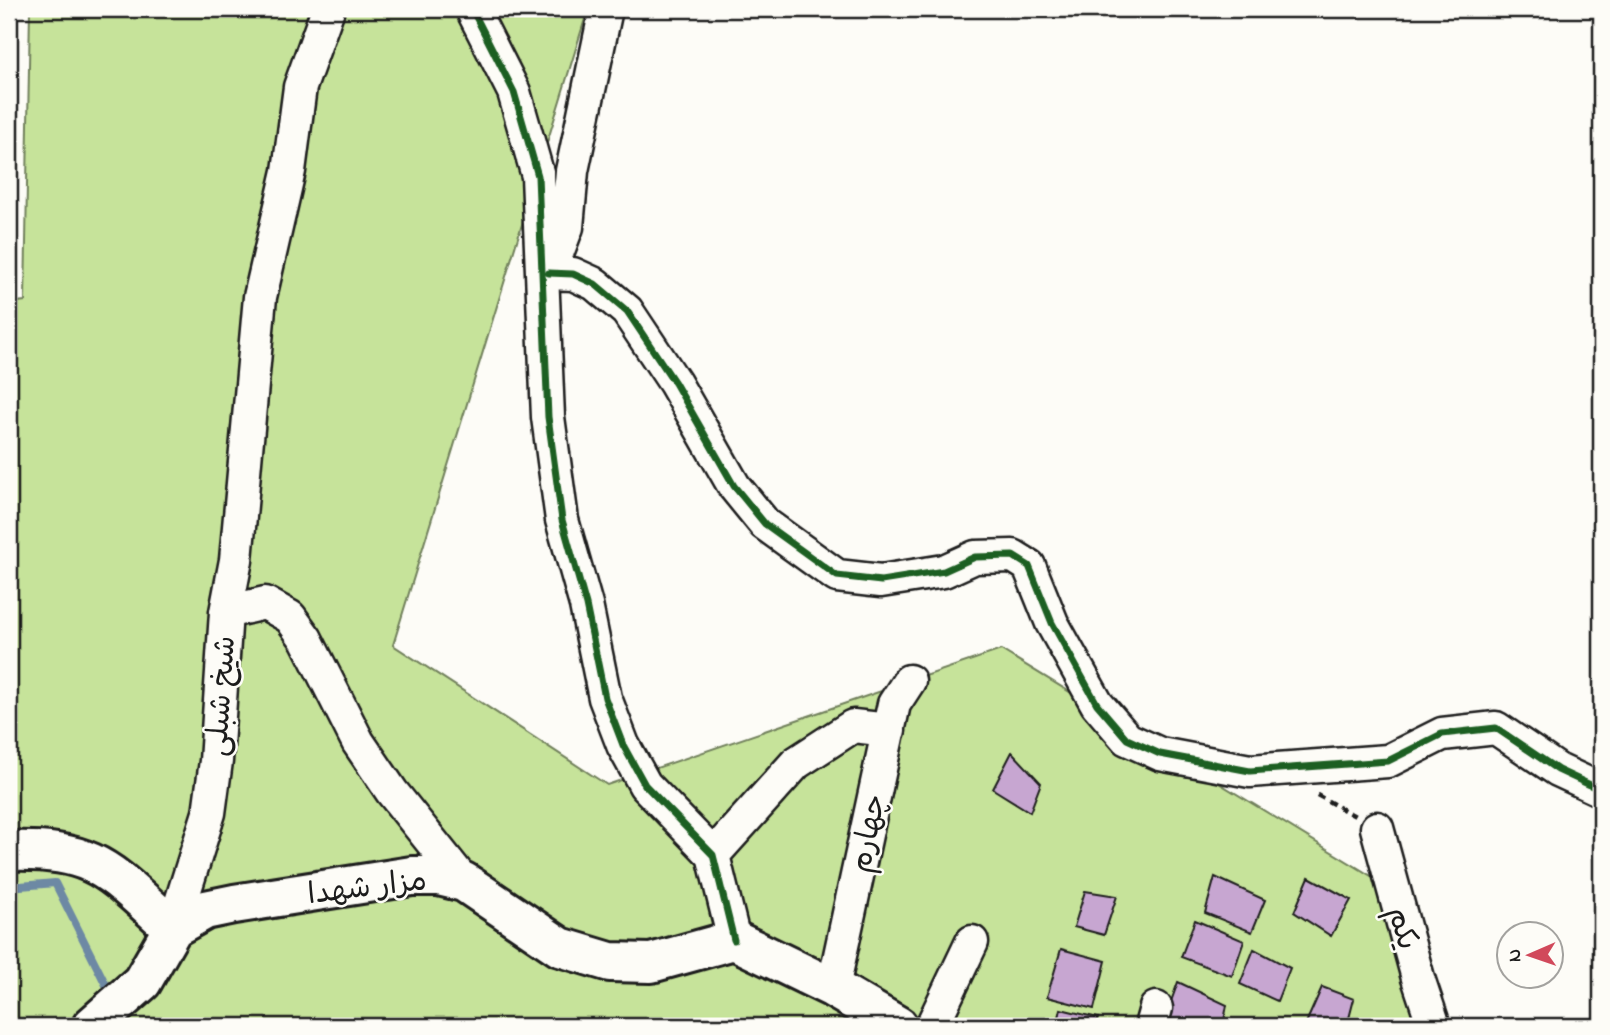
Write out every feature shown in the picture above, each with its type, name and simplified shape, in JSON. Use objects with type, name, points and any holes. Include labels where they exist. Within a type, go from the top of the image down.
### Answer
[{"type":"street","points":[[226,612],[236,560],[260,297],[289,171],[300,87],[328,9]]},
{"type":"street","points":[[472,9],[514,92],[538,176],[547,279],[548,417],[562,520],[586,604],[605,698],[623,745],[645,785],[713,855],[734,940],[833,988],[898,1026]]},
{"type":"street","points":[[547,279],[566,227],[572,171],[606,9]]},
{"type":"street","points":[[547,279],[573,274],[595,285],[627,311],[675,383],[734,486],[765,524],[837,576],[881,581],[944,571],[975,557],[1013,556],[1029,566],[1052,623],[1097,704],[1127,739],[1160,754],[1200,764],[1250,771],[1388,761],[1442,734],[1496,728],[1558,770],[1601,790]]},
{"type":"street","name":"شیخ شبلی","points":[[173,928],[209,813],[216,761],[226,612],[265,603],[290,617],[306,639],[358,742],[392,792],[464,882]]},
{"type":"street","name":"چهارم","points":[[833,988],[894,704],[909,681]]},
{"type":"street","points":[[713,855],[796,763],[853,726],[889,730]]},
{"type":"street","name":"یکم","points":[[1377,828],[1434,1026]]},
{"type":"street","points":[[9,851],[77,855],[105,867],[173,928],[142,982],[93,1026]]},
{"type":"street","name":"مزار شهدا","points":[[173,928],[205,910],[412,876],[439,876],[464,882],[560,947],[610,962],[651,963],[734,940]]},
{"type":"street","points":[[932,1026],[972,942]]},
{"type":"path","points":[[1276,770],[1377,828]]},
{"type":"green space","points":[[30,9],[588,9],[393,645],[607,785],[1001,650],[1394,890],[1438,1026],[9,1026],[9,303],[25,301]]},
{"type":"building","points":[[1012,752],[1041,783],[1030,812],[993,789]]},
{"type":"building","points":[[1215,877],[1265,900],[1252,932],[1205,913]]},
{"type":"building","points":[[1309,877],[1351,900],[1331,936],[1294,912]]},
{"type":"building","points":[[1085,891],[1117,896],[1104,935],[1074,927]]},
{"type":"building","points":[[1195,920],[1244,941],[1232,976],[1181,957]]},
{"type":"building","points":[[1061,949],[1106,961],[1094,1009],[1047,997]]},
{"type":"building","points":[[1254,949],[1290,968],[1277,1001],[1240,984]]},
{"type":"building","points":[[1178,982],[1227,1005],[1223,1026],[1174,1026],[1164,1021]]},
{"type":"building","points":[[1322,987],[1354,999],[1347,1026],[1314,1026],[1306,1023]]},
{"type":"building","points":[[1061,1009],[1098,1018],[1096,1026],[1057,1026]]},
{"type":"waterway","points":[[9,887],[55,883],[111,995]]},
{"type":"cycle path","points":[[472,9],[514,92],[538,176],[548,417],[562,520],[586,605],[605,698],[623,745],[645,785],[713,855],[734,940]]},
{"type":"cycle path","points":[[549,273],[573,274],[595,284],[627,311],[675,383],[734,486],[765,524],[837,576],[881,581],[944,571],[975,557],[1013,556],[1029,566],[1052,623],[1097,704],[1127,739],[1160,754],[1250,771],[1388,761],[1442,734],[1496,728],[1558,770],[1601,790]]}]
